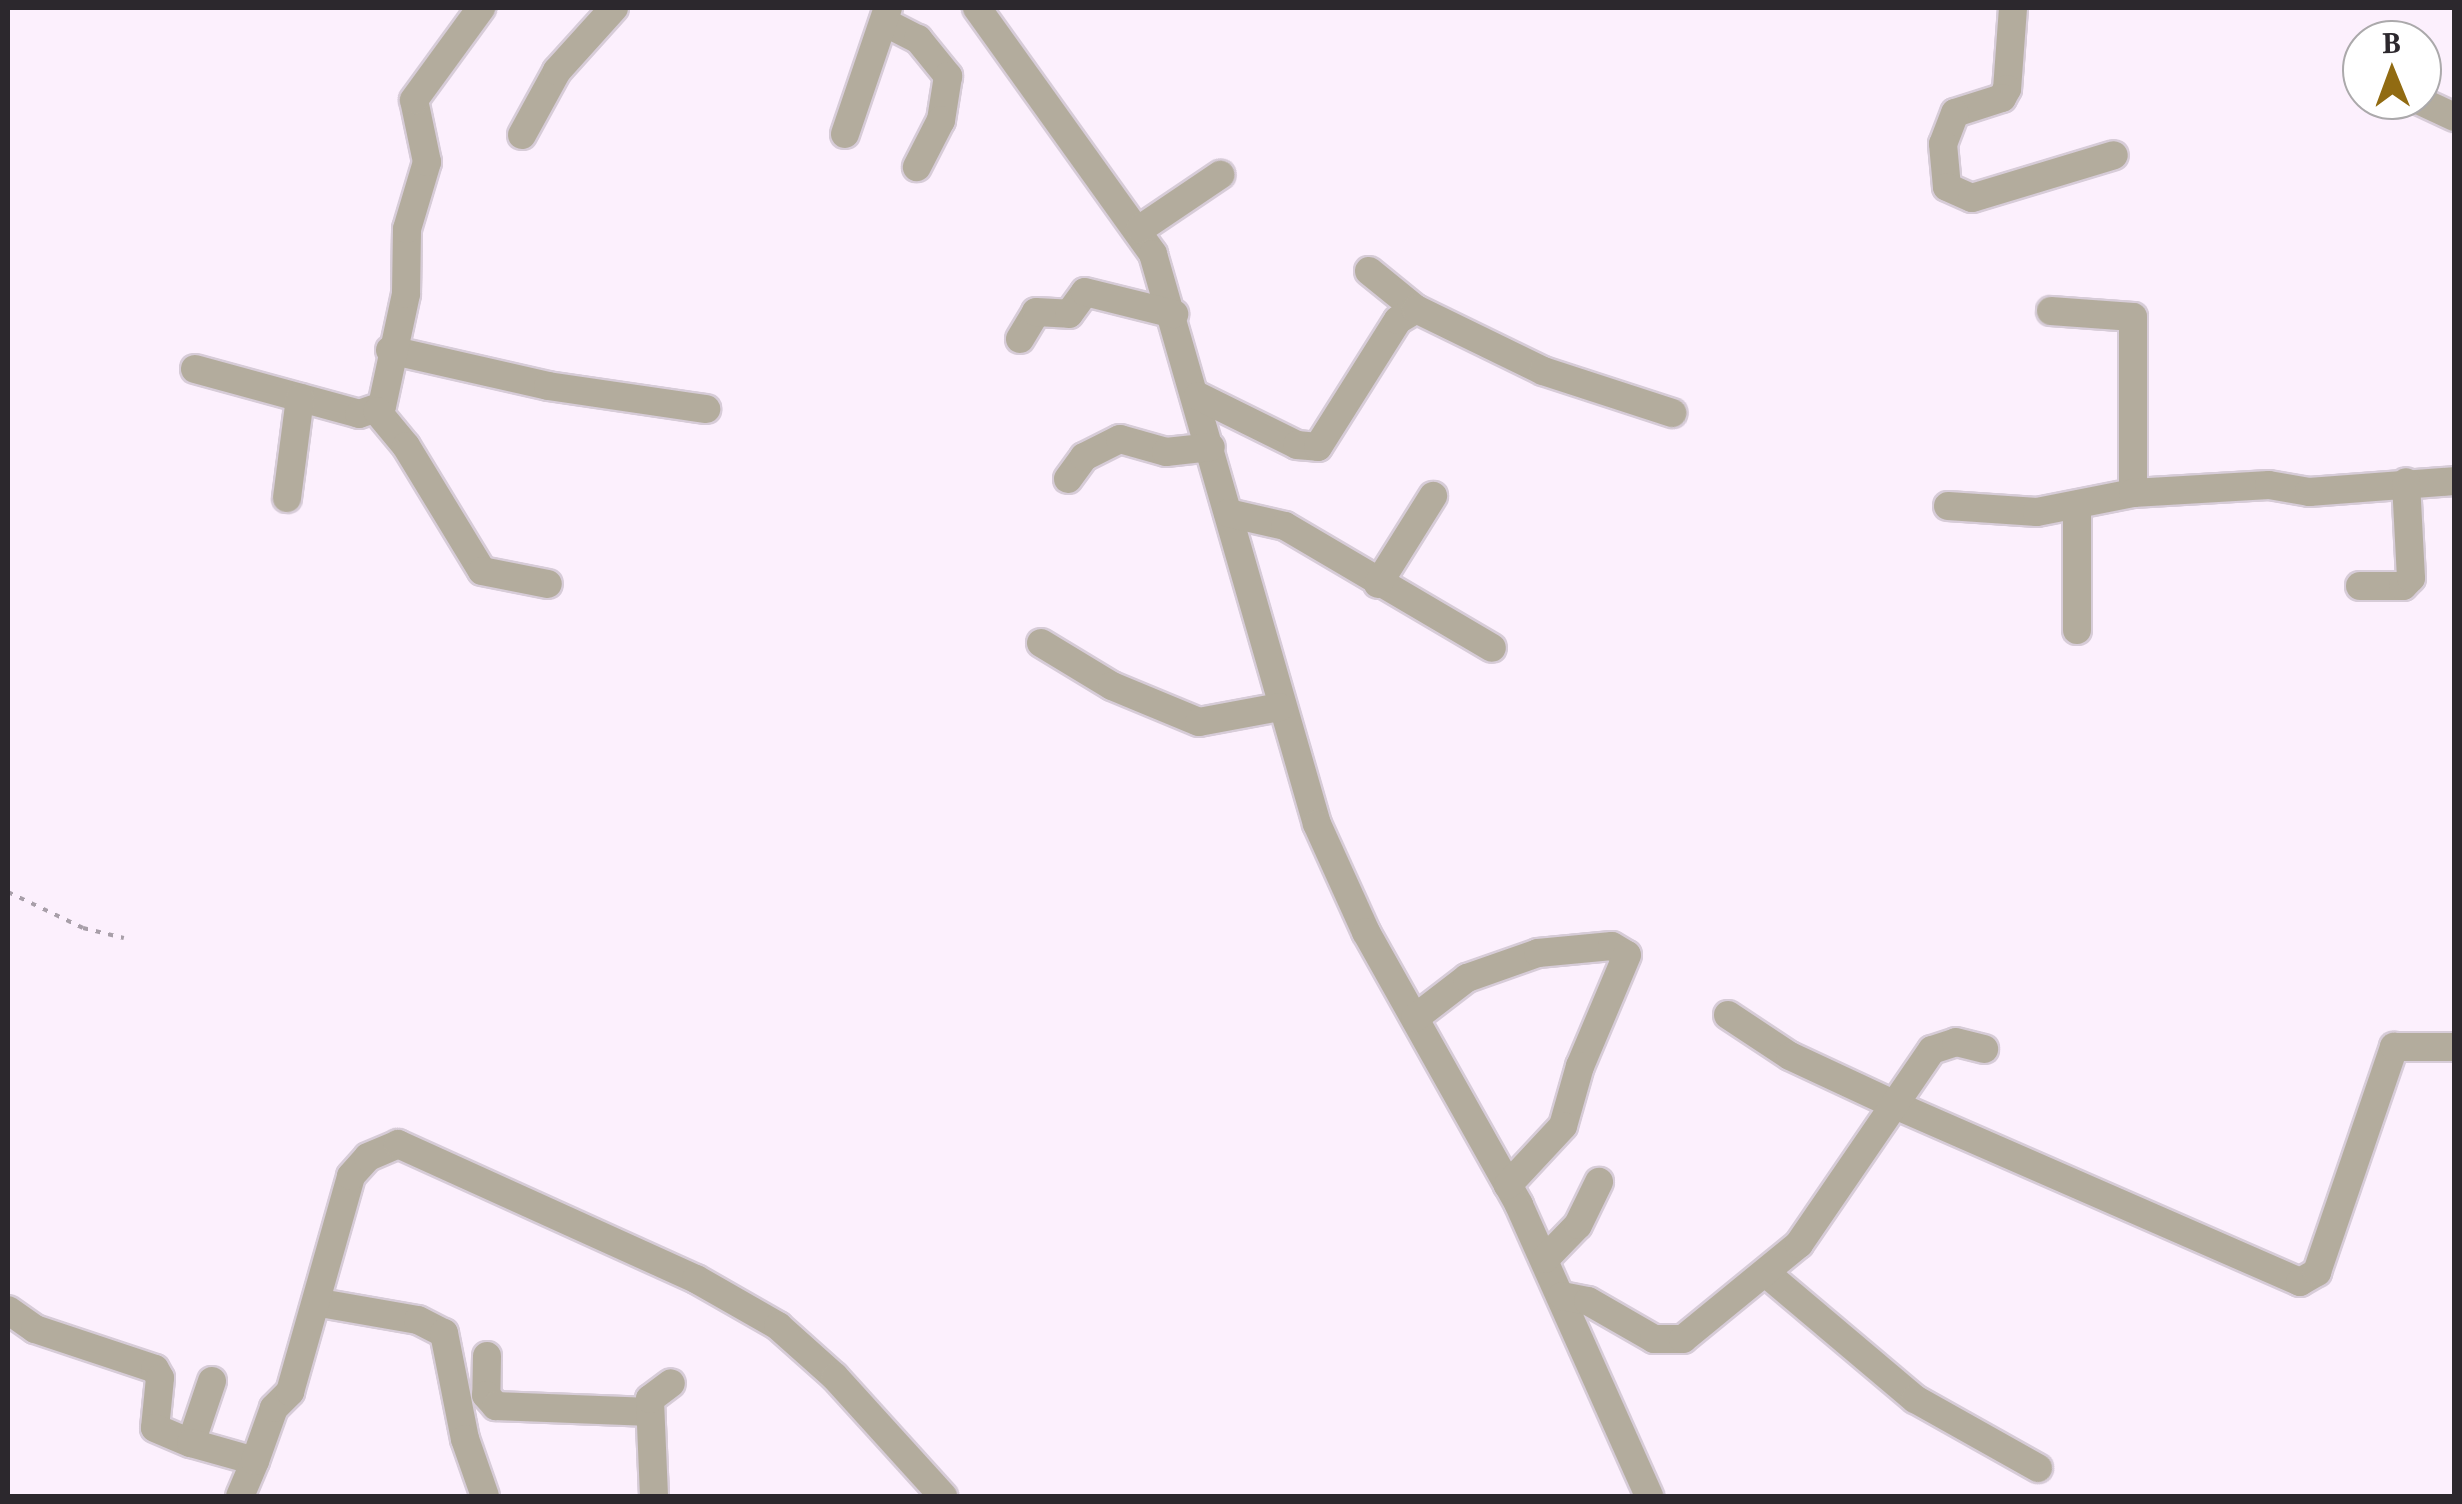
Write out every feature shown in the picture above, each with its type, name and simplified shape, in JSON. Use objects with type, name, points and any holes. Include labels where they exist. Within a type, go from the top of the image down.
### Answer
[{"type":"street","points":[[481,8],[414,100],[414,121],[428,149],[407,229],[406,294],[378,411],[406,446],[482,571],[548,584]]},
{"type":"street","points":[[522,136],[556,71],[614,8]]},
{"type":"street","points":[[977,8],[1140,229],[1174,314],[1198,396],[1280,708],[1342,882],[1508,1185],[1562,1296],[1649,1496]]},
{"type":"street","points":[[2013,8],[2007,89],[2002,98],[1955,113],[1943,144],[1947,187],[1972,198],[2114,154]]},
{"type":"street","points":[[845,134],[888,16],[918,39],[948,76],[941,120],[918,167]]},
{"type":"street","points":[[1140,229],[1220,175]]},
{"type":"street","points":[[1369,271],[1416,309],[1543,371],[1672,413]]},
{"type":"street","points":[[1020,339],[1036,312],[1069,314],[1085,292],[1174,314]]},
{"type":"street","points":[[1198,396],[1298,445],[1318,447],[1398,320],[1416,309]]},
{"type":"street","points":[[2052,311],[2133,317],[2133,493]]},
{"type":"street","points":[[390,350],[548,386],[706,409]]},
{"type":"street","points":[[194,370],[359,414],[378,411]]},
{"type":"street","points":[[287,498],[300,398]]},
{"type":"street","points":[[1068,479],[1084,456],[1120,439],[1166,452],[1211,447]]},
{"type":"street","points":[[1948,506],[1993,513],[2077,506],[2133,493],[2270,485],[2309,492],[2454,480]]},
{"type":"street","points":[[2360,586],[2403,586],[2411,578],[2406,482]]},
{"type":"street","points":[[1378,584],[1433,496]]},
{"type":"street","points":[[2077,506],[2077,630]]},
{"type":"street","points":[[1228,513],[1286,526],[1378,584],[1492,648]]},
{"type":"street","points":[[1041,643],[1112,686],[1199,722],[1280,708]]},
{"type":"street","points":[[1415,1018],[1467,978],[1538,953],[1612,946],[1627,955],[1580,1066],[1563,1126],[1508,1185]]},
{"type":"street","points":[[1728,1014],[1790,1056],[1895,1106],[2308,1281],[2317,1272],[2394,1047],[2454,1048]]},
{"type":"street","points":[[1562,1296],[1588,1301],[1668,1341],[1683,1339],[1799,1244],[1878,1121],[1895,1106],[1941,1044],[1984,1049]]},
{"type":"street","points":[[240,1496],[274,1408],[290,1392],[350,1176],[368,1157],[398,1144],[696,1279],[778,1326],[824,1366],[943,1496]]},
{"type":"street","points":[[1545,1260],[1578,1225],[1599,1182]]},
{"type":"street","points":[[1767,1274],[1915,1398],[2038,1468]]},
{"type":"street","points":[[326,1304],[418,1320],[444,1334],[464,1439],[485,1496]]},
{"type":"street","points":[[8,1310],[35,1329],[155,1369],[160,1378],[155,1428],[255,1462]]},
{"type":"street","points":[[487,1356],[486,1395],[496,1406],[650,1412]]},
{"type":"street","points":[[191,1443],[212,1382]]},
{"type":"street","points":[[654,1496],[650,1398],[670,1382]]},
{"type":"path","points":[[8,892],[83,928],[124,938]]}]
